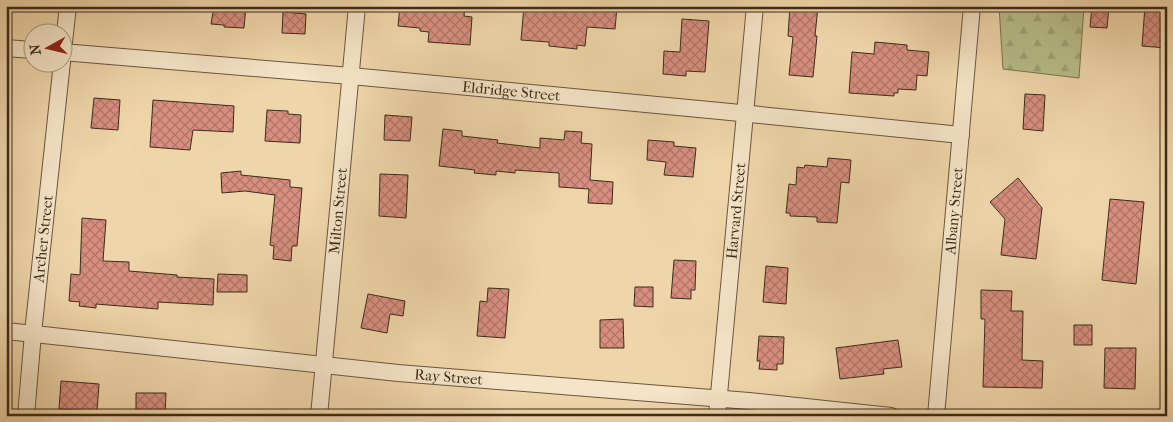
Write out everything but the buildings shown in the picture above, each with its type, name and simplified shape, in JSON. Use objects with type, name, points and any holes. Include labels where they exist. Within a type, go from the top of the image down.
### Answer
[{"type":"street","name":"Archer Street","points":[[66,22],[68,6]]},
{"type":"street","name":"Milton Street","points":[[319,416],[358,6]]},
{"type":"street","name":"Harvard Street","points":[[717,416],[755,6]]},
{"type":"street","name":"Albany Street","points":[[936,416],[972,6]]},
{"type":"street","points":[[6,48],[22,49]]},
{"type":"street","name":"Eldridge Street","points":[[72,58],[351,76],[961,135]]},
{"type":"street","name":"Archer Street","points":[[26,416],[33,333],[61,72]]},
{"type":"street","name":"Ray Street","points":[[6,331],[398,373],[718,398],[891,416]]},
{"type":"green space","points":[[999,6],[1084,6],[1079,78],[1003,69]]}]
